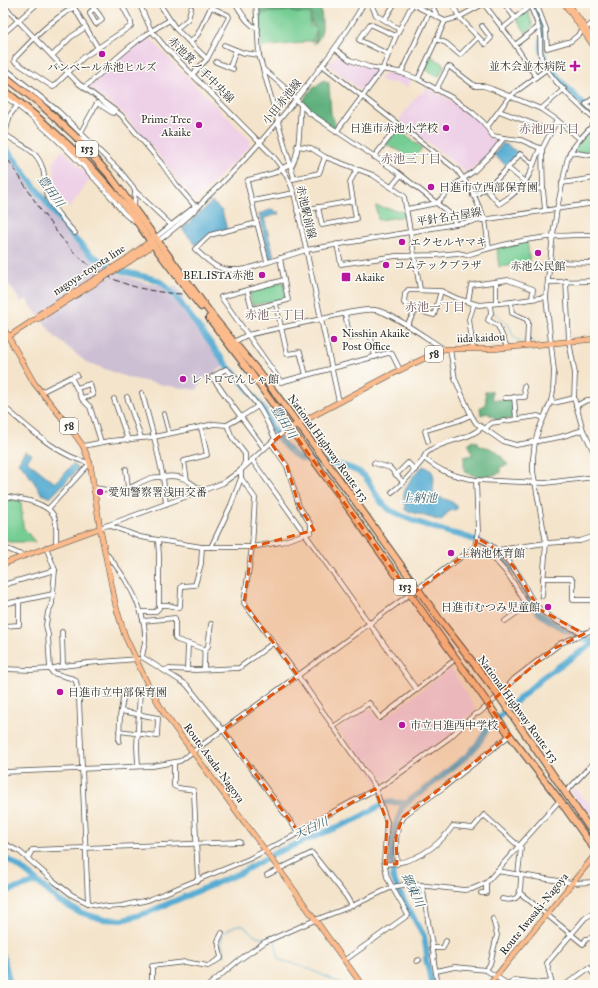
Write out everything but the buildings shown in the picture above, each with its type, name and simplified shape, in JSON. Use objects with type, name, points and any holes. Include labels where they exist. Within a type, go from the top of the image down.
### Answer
[{"type":"highway","name":"National Highway Route 153","points":[[3,75],[47,110],[75,136],[111,177],[134,209],[154,241],[253,376],[289,429],[411,595],[509,734],[560,800],[595,850]]},
{"type":"highway","name":"National Highway Route 153","points":[[3,89],[10,98],[45,126],[101,178],[120,199],[266,381],[320,453],[417,589],[496,692],[595,836]]},
{"type":"main road","points":[[564,3],[595,42]]},
{"type":"main road","points":[[568,3],[595,48]]},
{"type":"main road","name":"nagoya-toyota line","points":[[5,337],[39,317],[129,259],[154,241]]},
{"type":"main road","points":[[3,327],[5,337]]},
{"type":"main road","name":"58","points":[[5,337],[41,392],[83,446],[90,463],[100,528]]},
{"type":"main road","name":"iida kaidou","points":[[289,429],[400,370],[447,349],[508,347],[595,339]]},
{"type":"main road","points":[[3,564],[100,528]]},
{"type":"main road","name":"Route Asada-Nagoya","points":[[100,528],[116,607],[125,636],[148,685],[164,713],[266,850],[362,985]]},
{"type":"main road","name":"Route Iwasaki-Nagoya","points":[[489,985],[595,855]]},
{"type":"street","points":[[3,34],[38,3]]},
{"type":"street","points":[[90,3],[94,9]]},
{"type":"street","points":[[98,48],[73,8],[52,22],[34,38],[14,60],[53,87],[84,57],[98,48],[131,26],[131,22],[121,3]]},
{"type":"street","name":"赤池箕ノ手中央線","points":[[139,3],[151,30],[166,48],[260,143]]},
{"type":"street","points":[[159,3],[176,29],[207,59]]},
{"type":"street","points":[[235,3],[246,20],[258,29]]},
{"type":"street","points":[[256,3],[262,69],[278,121],[290,165],[292,179],[319,173],[325,157]]},
{"type":"street","name":"小田赤池線","points":[[154,241],[192,213],[233,173],[260,143],[297,100],[335,49],[353,23],[364,3]]},
{"type":"street","points":[[385,19],[394,3]]},
{"type":"street","points":[[431,3],[437,17]]},
{"type":"street","points":[[452,3],[459,16],[485,44],[492,38],[482,26]]},
{"type":"street","points":[[474,3],[477,8]]},
{"type":"street","points":[[418,79],[445,21],[477,8],[484,3],[515,45],[536,77]]},
{"type":"street","points":[[504,3],[515,18]]},
{"type":"street","points":[[536,3],[546,29],[547,48],[571,41],[595,21]]},
{"type":"street","points":[[336,132],[364,97],[382,70],[399,28],[412,4],[445,21]]},
{"type":"street","points":[[3,5],[78,83],[122,115],[195,206]]},
{"type":"street","points":[[502,29],[529,5],[538,27],[541,59],[547,69],[564,89],[595,121],[570,152],[557,209],[546,297],[554,379],[551,401],[535,441],[533,458],[546,543],[542,596]]},
{"type":"street","points":[[372,6],[376,15],[399,28]]},
{"type":"street","points":[[190,43],[198,34],[211,7],[228,15],[229,17],[207,59],[192,75]]},
{"type":"street","points":[[176,29],[188,19],[191,8]]},
{"type":"street","points":[[401,73],[428,13]]},
{"type":"street","points":[[84,87],[151,30],[170,20]]},
{"type":"street","points":[[388,54],[360,40],[370,24],[396,36]]},
{"type":"street","points":[[52,56],[71,38],[86,27]]},
{"type":"street","points":[[515,45],[538,27]]},
{"type":"street","points":[[436,39],[446,43],[460,55],[478,37]]},
{"type":"street","points":[[224,45],[236,50],[260,55]]},
{"type":"street","points":[[335,49],[350,60],[369,67],[401,73],[418,79],[467,108],[487,127],[493,136],[521,140],[541,148]]},
{"type":"street","points":[[216,62],[232,68],[236,50]]},
{"type":"street","points":[[322,65],[457,170],[471,189],[485,220],[489,248]]},
{"type":"street","name":"153","points":[[3,67],[58,111],[81,132],[120,170],[133,187],[134,191]]},
{"type":"street","points":[[436,90],[450,67],[475,86],[488,88],[541,109],[580,138]]},
{"type":"street","points":[[262,69],[297,100],[308,112],[400,175],[449,213],[456,224]]},
{"type":"street","points":[[487,127],[510,96],[547,69]]},
{"type":"street","points":[[541,109],[564,89]]},
{"type":"street","points":[[3,95],[10,98],[17,106],[45,126]]},
{"type":"street","points":[[595,97],[586,104],[595,112]]},
{"type":"street","points":[[81,132],[97,102],[113,113]]},
{"type":"street","points":[[267,262],[247,182],[248,180],[267,176],[293,163],[297,146],[301,105]]},
{"type":"street","points":[[17,106],[10,114],[5,134],[22,144],[36,156],[44,170],[48,198],[65,222],[75,232]]},
{"type":"street","points":[[47,110],[58,111]]},
{"type":"street","points":[[499,111],[551,132]]},
{"type":"street","points":[[486,189],[499,204],[510,197],[525,182],[530,174],[541,148],[557,120]]},
{"type":"street","points":[[374,157],[399,124]]},
{"type":"street","points":[[75,136],[94,145]]},
{"type":"street","points":[[407,209],[437,203],[452,187],[474,171],[504,138]]},
{"type":"street","name":"赤池駅前線","points":[[260,143],[292,179],[297,211],[339,402]]},
{"type":"street","points":[[297,146],[311,148],[325,157],[373,175],[404,196],[420,289]]},
{"type":"street","points":[[541,148],[545,210]]},
{"type":"street","points":[[570,152],[590,154],[595,152]]},
{"type":"street","points":[[474,196],[486,189],[520,154],[533,164]]},
{"type":"street","points":[[508,168],[532,188],[543,189]]},
{"type":"street","points":[[318,207],[322,225],[356,219],[350,182],[357,169]]},
{"type":"street","points":[[391,187],[400,175]]},
{"type":"street","points":[[562,183],[595,178]]},
{"type":"street","points":[[134,191],[134,209]]},
{"type":"street","points":[[134,191],[171,225]]},
{"type":"street","points":[[252,201],[294,193]]},
{"type":"street","points":[[297,211],[353,201]]},
{"type":"street","name":"小田赤池線","points":[[154,241],[195,206],[202,203]]},
{"type":"street","name":"平針名古屋線","points":[[257,223],[210,235],[195,249],[214,266],[227,270],[246,269],[306,250],[337,244],[595,203]]},
{"type":"street","points":[[337,244],[341,264],[396,256],[458,253],[467,255],[521,240],[553,236],[595,235]]},
{"type":"street","points":[[247,290],[252,309],[288,300],[280,258]]},
{"type":"street","points":[[551,262],[595,263]]},
{"type":"street","points":[[284,280],[221,297],[281,382],[391,352],[400,370]]},
{"type":"street","points":[[468,302],[471,285],[508,280],[532,289],[532,299]]},
{"type":"street","points":[[566,281],[569,342],[575,374],[574,398],[583,430],[595,454]]},
{"type":"street","points":[[549,282],[595,281]]},
{"type":"street","points":[[496,282],[496,303]]},
{"type":"street","points":[[441,291],[434,315],[416,310],[404,303],[408,290],[420,289],[441,291],[474,304],[511,302],[546,297]]},
{"type":"street","points":[[511,302],[512,312],[526,319],[528,322],[527,345]]},
{"type":"street","points":[[276,304],[287,354],[300,352],[306,375]]},
{"type":"street","points":[[473,349],[469,319],[474,304]]},
{"type":"street","points":[[490,304],[491,313],[488,320],[498,326],[508,347]]},
{"type":"street","points":[[234,342],[247,334],[364,310],[375,310],[386,313],[447,349],[455,379],[471,415],[476,423],[502,441],[516,445],[560,437],[583,430]]},
{"type":"street","points":[[406,325],[416,310]]},
{"type":"street","points":[[345,314],[350,338],[370,333],[375,357]]},
{"type":"street","points":[[264,448],[212,377],[226,369],[233,375],[258,406],[276,438]]},
{"type":"street","points":[[41,392],[78,375]]},
{"type":"street","points":[[71,377],[82,398],[90,407],[101,442]]},
{"type":"street","points":[[76,388],[90,384],[93,395],[82,398]]},
{"type":"street","points":[[505,398],[525,397],[524,386]]},
{"type":"street","points":[[142,393],[163,477],[166,504]]},
{"type":"street","points":[[127,396],[141,438]]},
{"type":"street","points":[[514,397],[516,419]]},
{"type":"street","points":[[551,401],[554,403],[574,398]]},
{"type":"street","points":[[114,399],[128,440]]},
{"type":"street","points":[[576,406],[587,400],[595,400]]},
{"type":"street","points":[[3,406],[29,429],[64,454],[81,462],[90,463]]},
{"type":"street","points":[[83,446],[101,442],[154,437],[214,424],[227,425],[258,406]]},
{"type":"street","points":[[164,414],[169,433]]},
{"type":"street","points":[[428,441],[426,430],[460,420],[471,415]]},
{"type":"street","points":[[392,492],[415,470],[427,452],[432,449],[468,435],[491,423],[538,416],[543,418]]},
{"type":"street","points":[[211,547],[231,505],[241,478],[241,470],[245,462],[245,454],[232,437],[227,425]]},
{"type":"street","points":[[187,480],[184,462],[207,455],[201,427]]},
{"type":"street","points":[[100,528],[223,483],[241,470],[264,448],[289,429]]},
{"type":"street","points":[[108,525],[140,537],[202,547],[252,547],[281,542],[311,532],[311,525],[299,506],[287,466],[271,443]]},
{"type":"street","points":[[424,458],[444,472],[476,480],[549,483],[595,477]]},
{"type":"street","points":[[252,460],[417,690]]},
{"type":"street","points":[[48,509],[90,463]]},
{"type":"street","points":[[374,463],[390,468],[403,482]]},
{"type":"street","points":[[396,475],[408,463],[415,470]]},
{"type":"street","points":[[126,469],[128,489]]},
{"type":"street","points":[[94,488],[101,488],[106,491],[118,491],[128,489],[151,478],[178,476],[187,480],[202,491]]},
{"type":"street","points":[[241,478],[255,498],[252,547],[244,603],[298,676],[376,790],[387,822],[385,864],[387,877],[408,915],[345,960]]},
{"type":"street","points":[[476,480],[477,542],[502,566],[514,581],[526,604],[505,621]]},
{"type":"street","points":[[3,496],[25,499],[48,509],[55,517],[56,544]]},
{"type":"street","points":[[498,550],[546,543],[580,541],[595,536]]},
{"type":"street","points":[[141,612],[155,612],[160,608],[158,541]]},
{"type":"street","points":[[3,772],[153,766],[180,761],[411,595],[477,542]]},
{"type":"street","points":[[477,542],[498,550],[514,567],[532,600],[539,609],[550,618],[583,634]]},
{"type":"street","points":[[3,547],[24,556]]},
{"type":"street","points":[[46,547],[55,570],[52,604],[48,612],[46,625],[50,669],[53,672],[76,681],[79,699],[84,847],[88,903]]},
{"type":"street","points":[[160,605],[168,605],[178,608],[180,606],[182,586],[195,585],[201,564],[202,547]]},
{"type":"street","points":[[105,552],[124,576],[141,612],[146,636],[142,657]]},
{"type":"street","points":[[3,585],[55,570]]},
{"type":"street","points":[[543,578],[572,578],[573,600],[595,600]]},
{"type":"street","points":[[3,604],[53,594]]},
{"type":"street","points":[[3,626],[19,625],[19,601]]},
{"type":"street","points":[[143,621],[175,618],[177,640],[204,649],[205,651]]},
{"type":"street","points":[[204,669],[203,658],[208,646],[211,624]]},
{"type":"street","points":[[3,843],[20,852],[68,891],[88,903],[108,907],[130,905],[148,900],[198,881],[249,859],[299,833],[318,820],[376,790],[448,738],[502,693],[514,679],[561,643],[595,629]]},
{"type":"street","points":[[62,632],[63,666]]},
{"type":"street","points":[[165,670],[239,668],[273,643]]},
{"type":"street","points":[[187,670],[188,644]]},
{"type":"street","points":[[3,669],[50,669],[88,663],[136,660],[142,657]]},
{"type":"street","points":[[142,657],[187,685],[223,730],[299,833]]},
{"type":"street","points":[[333,727],[369,703],[380,718],[452,662]]},
{"type":"street","points":[[118,741],[124,693],[126,691],[140,691],[148,685]]},
{"type":"street","points":[[138,766],[140,691]]},
{"type":"street","points":[[119,731],[157,736],[158,718],[121,711]]},
{"type":"street","points":[[397,864],[395,850],[396,837],[398,827],[403,817],[444,788],[509,734]]},
{"type":"street","points":[[565,793],[595,761]]},
{"type":"street","points":[[174,763],[174,786],[177,788],[193,790],[194,793],[198,881]]},
{"type":"street","points":[[209,985],[239,960],[265,942],[399,885],[422,885],[464,890],[472,889],[486,883],[560,800]]},
{"type":"street","points":[[385,864],[397,864],[432,849],[434,845],[446,837],[453,826],[473,828],[484,815],[522,850],[519,875],[520,893],[518,898],[514,900],[502,899]]},
{"type":"street","points":[[28,858],[32,850],[240,842]]},
{"type":"street","points":[[267,874],[312,853],[344,893],[352,906]]},
{"type":"street","points":[[497,871],[572,883],[595,882]]},
{"type":"street","points":[[481,893],[486,893],[486,883]]},
{"type":"street","points":[[422,885],[438,985]]},
{"type":"street","points":[[520,893],[582,944],[586,940],[595,937]]},
{"type":"street","points":[[436,971],[455,967],[486,970],[509,985],[514,980],[552,983],[547,963],[585,918],[595,912]]},
{"type":"street","points":[[486,970],[490,964],[497,935],[494,919]]},
{"type":"street","points":[[152,985],[152,966],[185,962],[208,966],[221,958],[218,941],[222,933]]},
{"type":"street","points":[[432,948],[443,948],[446,941]]},
{"type":"street","points":[[565,985],[589,968],[595,976]]},
{"type":"highlighted area","points":[[290,428],[411,595],[475,547],[477,538],[498,550],[514,567],[539,609],[584,634],[553,649],[488,704],[510,735],[403,817],[396,837],[397,864],[385,864],[387,822],[375,789],[299,833],[223,730],[298,676],[244,603],[252,547],[314,530],[299,506],[287,466],[271,443]]},
{"type":"shaded area","points":[[148,37],[250,140],[250,146],[196,200],[179,183],[165,163],[123,113],[90,89],[90,87],[115,63]]},
{"type":"shaded area","points":[[340,53],[350,61],[380,72],[363,92],[330,66],[330,63]]},
{"type":"shaded area","points":[[386,72],[412,78],[408,87],[395,83],[384,82],[380,79]]},
{"type":"shaded area","name":"日進市赤池小学校","points":[[426,87],[456,103],[480,122],[485,131],[491,137],[496,139],[497,142],[482,160],[466,173],[399,120],[419,93],[422,94]]},
{"type":"shaded area","points":[[62,149],[91,178],[69,208],[58,194],[53,163]]},
{"type":"shaded area","points":[[3,150],[67,235],[100,264],[121,275],[148,284],[177,287],[184,298],[178,300],[225,366],[202,381],[197,390],[169,386],[129,378],[86,362],[55,337],[26,299],[21,302],[3,276]]},
{"type":"shaded area","name":"市立日進西中学校","points":[[451,668],[476,710],[448,737],[378,786],[371,773],[338,729],[369,707],[380,721]]},
{"type":"shaded area","points":[[575,788],[595,808],[595,826],[570,792]]},
{"type":"green space","points":[[292,3],[322,3],[322,30],[321,35],[314,44],[317,30],[311,23],[311,13],[296,13],[290,11],[260,13],[259,10],[289,6]]},
{"type":"green space","points":[[291,9],[291,12],[310,12],[310,26],[317,27],[317,32],[315,32],[313,41],[261,47],[258,11]]},
{"type":"green space","points":[[528,10],[533,27],[526,33],[516,19]]},
{"type":"green space","points":[[431,56],[445,65],[439,77],[425,69]]},
{"type":"green space","points":[[324,80],[329,83],[331,114],[335,125],[333,129],[309,111],[303,103],[306,96]]},
{"type":"green space","points":[[595,123],[595,152],[589,154],[572,152]]},
{"type":"green space","points":[[397,129],[422,148],[412,161],[400,151],[386,145]]},
{"type":"green space","points":[[376,206],[401,211],[406,210],[407,216],[378,220]]},
{"type":"green space","points":[[527,240],[530,263],[499,267],[497,248]]},
{"type":"green space","points":[[283,282],[286,297],[284,299],[252,304],[249,291]]},
{"type":"green space","points":[[492,391],[492,398],[495,400],[510,399],[512,401],[514,418],[496,421],[495,418],[487,413],[481,415],[480,408],[485,405],[485,392]]},
{"type":"green space","points":[[473,440],[478,442],[479,446],[496,451],[508,465],[500,467],[500,473],[490,476],[481,477],[468,473],[464,470],[464,457],[472,455],[468,444]]},
{"type":"green space","points":[[3,499],[21,501],[23,527],[35,542],[8,542],[3,534]]},
{"type":"water","points":[[503,143],[519,153],[507,166],[494,155]]},
{"type":"water","points":[[212,202],[222,211],[227,230],[211,233],[196,245],[182,229]]},
{"type":"water","points":[[273,209],[274,212],[279,212],[279,214],[264,218],[274,257],[269,259],[259,214]]},
{"type":"water","points":[[25,451],[32,454],[27,461],[55,483],[73,464],[78,469],[50,498],[42,494],[25,469],[18,463]]},
{"type":"water","name":"上納池","points":[[423,466],[431,470],[433,473],[433,492],[435,495],[454,503],[457,506],[457,509],[448,512],[441,521],[405,510],[405,490]]},
{"type":"waterway","points":[[532,3],[542,29],[542,51],[545,59],[565,85],[595,115]]},
{"type":"waterway","name":"豊田川","points":[[3,144],[70,234],[90,254],[110,266],[125,272],[154,279],[163,283],[176,297],[229,368],[251,393],[266,414],[275,433],[292,453],[302,459],[336,464],[361,473],[366,478],[379,499],[390,510],[419,523],[470,538],[489,548],[512,569],[518,577],[529,600],[542,616],[565,629],[595,642]]},
{"type":"waterway","points":[[493,312],[508,324],[514,338],[525,341]]},
{"type":"waterway","points":[[528,341],[533,341],[534,343]]},
{"type":"waterway","name":"天白川","points":[[432,985],[426,959],[427,954],[424,936],[398,890],[393,877],[391,846],[394,829],[402,808],[412,798],[468,755],[478,744],[489,726],[543,677],[595,642]]},
{"type":"waterway","name":"天白川","points":[[3,856],[25,871],[59,901],[79,912],[102,919],[123,920],[149,912],[242,872],[275,853],[357,819],[386,802],[405,803]]},
{"type":"waterway","points":[[3,895],[8,891],[37,882]]},
{"type":"waterway","points":[[224,933],[237,925],[241,925],[256,936],[265,938],[274,936]]},
{"type":"waterway","points":[[223,936],[221,940],[225,955]]},
{"type":"waterway","points":[[275,939],[279,960],[300,965],[344,985]]},
{"type":"waterway","points":[[3,956],[10,985]]},
{"type":"railway","points":[[3,153],[57,233],[87,264],[99,272],[125,284],[153,291],[182,294]]},
{"type":"place","name":"バンベール赤池ヒルズ","points":[[102,54]]},
{"type":"place","name":"並木会並木病院","points":[[575,66]]},
{"type":"place","name":"Prime Tree Akaike","points":[[199,125]]},
{"type":"place","name":"日進市赤池小学校","points":[[446,128]]},
{"type":"place","name":"日進市立西部保育園","points":[[431,187]]},
{"type":"place","name":"エクセルヤマキ","points":[[402,242]]},
{"type":"place","name":"赤池公民館","points":[[538,253]]},
{"type":"place","name":"コムテックプラザ","points":[[386,265]]},
{"type":"place","name":"BELISTA赤池","points":[[262,275]]},
{"type":"place","name":"Akaike","points":[[346,277]]},
{"type":"place","name":"Nisshin Akaike Post Office","points":[[334,339]]},
{"type":"place","name":"レトロでんしゃ館","points":[[183,379]]},
{"type":"place","name":"愛知警察署浅田交番","points":[[100,492]]},
{"type":"place","name":"上納池体育館","points":[[451,553]]},
{"type":"place","name":"日進市むつみ児童館","points":[[548,607]]},
{"type":"place","name":"日進市立中部保育園","points":[[60,692]]},
{"type":"place","name":"市立日進西中学校","points":[[402,725]]},
{"type":"district","name":"赤池四丁目","points":[[549,129]]},
{"type":"district","name":"赤池三丁目","points":[[411,159]]},
{"type":"district","name":"赤池一丁目","points":[[435,307]]},
{"type":"district","name":"赤池二丁目","points":[[275,315]]},
{"type":"water label","name":"郷東川","points":[[413,890]]}]
